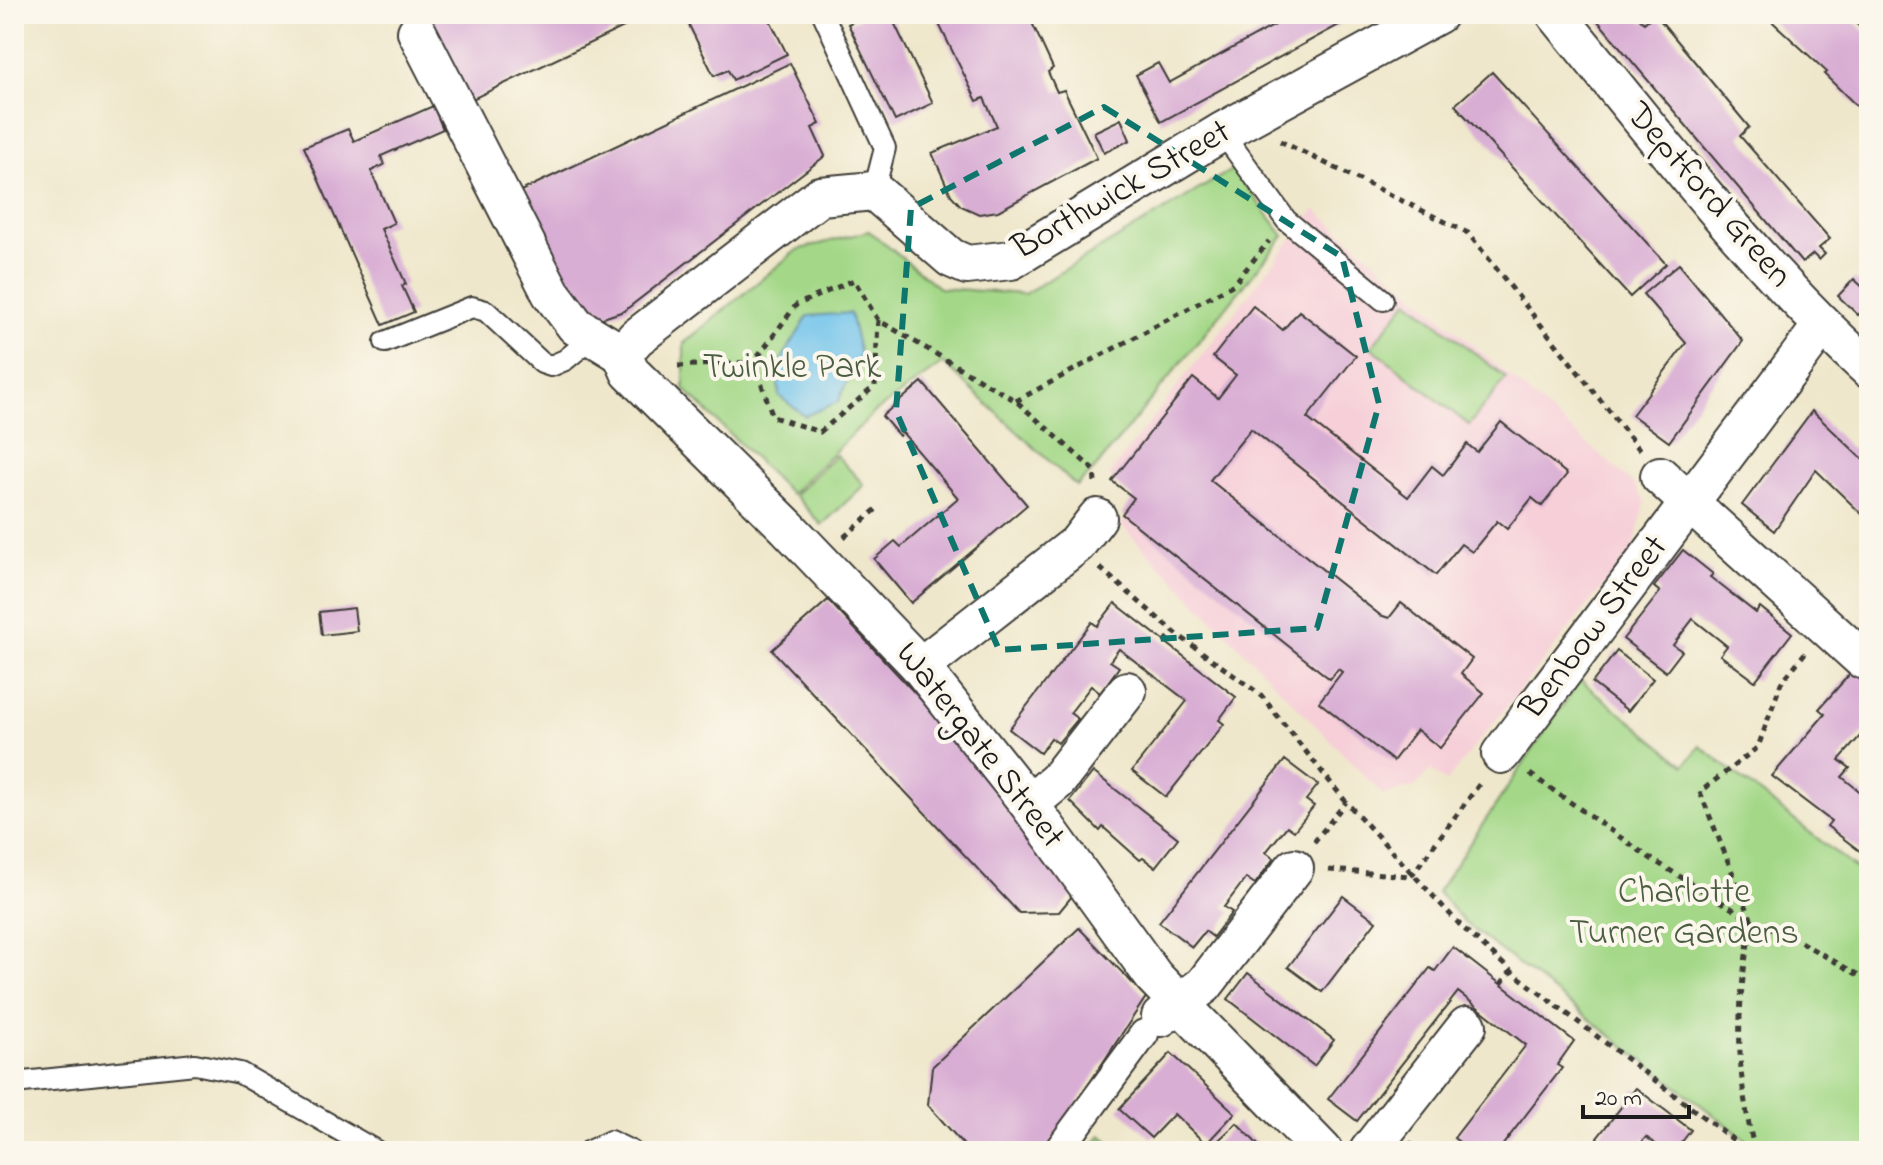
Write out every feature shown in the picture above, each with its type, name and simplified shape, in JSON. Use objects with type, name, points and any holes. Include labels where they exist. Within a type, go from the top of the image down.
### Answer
[{"type":"street","name":"Borthwick Street","points":[[874,191],[951,258],[967,265],[1011,260],[1232,127],[1438,14]]},
{"type":"street","name":"Deptford Green","points":[[1556,14],[1734,232],[1822,326],[1869,369]]},
{"type":"street","name":"Watergate Street","points":[[417,32],[551,293],[576,326],[607,346],[819,559],[918,664],[1029,804],[1154,977],[1160,1019],[1213,1034],[1323,1151]]},
{"type":"street","points":[[607,346],[636,338],[820,196],[874,191]]},
{"type":"street","name":"Benbow Street","points":[[1501,754],[1822,326]]},
{"type":"street","name":"Benbow Street","points":[[1660,476],[1862,659]]},
{"type":"street","points":[[918,664],[928,661],[1087,531]]},
{"type":"street","points":[[1029,804],[1057,781],[1127,691]]},
{"type":"street","points":[[1058,1151],[1160,1019],[1204,985],[1294,868]]},
{"type":"street","points":[[1369,1151],[1467,1026]]},
{"type":"lane","points":[[823,14],[885,148],[874,191]]},
{"type":"lane","points":[[1232,127],[1286,220],[1383,300]]},
{"type":"lane","points":[[385,342],[472,307],[486,311],[542,363],[551,366],[607,346]]},
{"type":"lane","points":[[14,1083],[195,1064],[240,1073],[376,1151]]},
{"type":"lane","points":[[589,1151],[610,1141],[631,1151]]},
{"type":"path","points":[[1232,127],[1468,233],[1660,476]]},
{"type":"path","points":[[1016,401],[1234,284],[1286,220]]},
{"type":"path","points":[[607,346],[683,367],[754,362],[796,305],[854,280],[878,320],[1016,401],[1094,470]]},
{"type":"path","points":[[754,362],[773,417],[820,432],[875,386],[878,320]]},
{"type":"path","points":[[819,559],[880,506]]},
{"type":"path","points":[[1087,531],[1107,575],[1174,632],[1261,695],[1346,802],[1411,876],[1511,971],[1748,1151]]},
{"type":"path","points":[[1755,1151],[1740,1078],[1737,1036],[1739,988],[1752,921],[1700,792],[1758,747],[1781,683],[1826,627]]},
{"type":"path","points":[[1165,642],[1174,632]]},
{"type":"path","points":[[1411,876],[1501,754],[1650,858],[1752,921],[1795,939],[1869,981]]},
{"type":"path","points":[[1294,868],[1346,802]]},
{"type":"path","points":[[1294,868],[1411,876]]},
{"type":"path","points":[[1501,984],[1511,971]]},
{"type":"highlighted area","points":[[1104,107],[1342,257],[1379,404],[1317,628],[999,650],[896,411],[911,208]]},
{"type":"shaded area","points":[[1315,209],[1633,483],[1645,502],[1633,549],[1446,782],[1430,770],[1416,786],[1383,795],[1121,525],[1138,502],[1109,475]]},
{"type":"green space","name":"Twinkle Park","points":[[1233,169],[1284,236],[1094,470],[1076,486],[943,363],[875,412],[791,494],[684,389],[684,343],[797,250],[869,231],[939,288],[1024,294]]},
{"type":"green space","points":[[1408,300],[1506,378],[1469,425],[1371,347]]},
{"type":"green space","points":[[836,455],[864,485],[822,525],[794,495]]},
{"type":"green space","name":"Charlotte Turner Gardens","points":[[1580,680],[1685,765],[1700,746],[1869,879],[1869,1151],[1751,1151],[1754,1146],[1465,923],[1437,892]]},
{"type":"green space","points":[[1101,1135],[1121,1151],[1089,1151]]},
{"type":"water","points":[[850,313],[860,355],[838,402],[805,416],[779,396],[777,367],[808,316]]},
{"type":"building","points":[[419,14],[651,14],[462,104]]},
{"type":"building","points":[[699,14],[767,14],[787,54],[733,80],[728,70],[714,76],[686,19]]},
{"type":"building","points":[[868,14],[890,14],[933,103],[895,121],[848,24]]},
{"type":"building","points":[[934,14],[1028,14],[1053,68],[1048,72],[1057,92],[1064,90],[1097,158],[998,211],[979,214],[961,206],[951,195],[932,153],[997,126],[984,98],[977,101]]},
{"type":"building","points":[[1295,14],[1359,14],[1161,122],[1136,75],[1158,63],[1169,83]]},
{"type":"building","points":[[1592,14],[1636,14],[1644,23],[1655,14],[1749,127],[1740,136],[1830,239],[1819,248],[1825,254],[1819,260],[1813,254],[1802,263]]},
{"type":"building","points":[[1764,14],[1846,14],[1865,32],[1869,29],[1869,118],[1824,74],[1827,72]]},
{"type":"building","points":[[790,63],[820,124],[812,128],[825,156],[624,311],[585,324],[506,198]]},
{"type":"building","points":[[1492,72],[1666,264],[1630,297],[1455,105]]},
{"type":"building","points":[[433,106],[443,129],[381,156],[384,165],[371,171],[394,223],[381,229],[406,284],[402,286],[414,312],[383,325],[304,147],[348,129],[354,141]]},
{"type":"building","points":[[1121,119],[1130,140],[1104,153],[1094,132]]},
{"type":"building","points":[[1679,264],[1743,341],[1669,442],[1632,415],[1686,343],[1643,294]]},
{"type":"building","points":[[1854,279],[1869,293],[1869,304],[1858,315],[1838,296]]},
{"type":"building","points":[[1253,306],[1283,330],[1299,311],[1356,356],[1307,418],[1408,497],[1432,466],[1443,475],[1467,444],[1477,452],[1501,422],[1567,474],[1542,506],[1532,498],[1507,529],[1497,521],[1472,552],[1461,544],[1436,575],[1251,429],[1210,480],[1380,615],[1389,618],[1401,603],[1472,659],[1461,674],[1484,693],[1440,748],[1417,730],[1393,761],[1319,702],[1342,672],[1338,669],[1330,679],[1122,514],[1134,498],[1112,481],[1193,378],[1218,398],[1236,375],[1213,357]]},
{"type":"building","points":[[922,382],[1027,505],[911,603],[874,559],[895,541],[901,547],[958,498],[902,432],[899,436],[882,416]]},
{"type":"building","points":[[1812,411],[1869,465],[1869,521],[1816,470],[1774,531],[1742,505]]},
{"type":"building","points":[[1683,550],[1713,574],[1710,577],[1756,613],[1760,607],[1792,633],[1755,681],[1720,655],[1727,646],[1693,619],[1673,645],[1682,651],[1666,672],[1623,639],[1660,592],[1654,587]]},
{"type":"building","points":[[828,600],[926,705],[1062,875],[1073,895],[1059,912],[1019,913],[772,650]]},
{"type":"building","points":[[1115,603],[1236,697],[1219,720],[1224,724],[1166,797],[1132,771],[1187,701],[1119,649],[1110,661],[1119,667],[1100,693],[1091,686],[1070,713],[1078,719],[1058,743],[1051,738],[1040,753],[1009,729],[1092,622],[1097,626]]},
{"type":"building","points":[[354,608],[357,631],[322,635],[319,612]]},
{"type":"building","points":[[1617,651],[1653,679],[1628,711],[1592,683]]},
{"type":"building","points":[[1869,652],[1869,726],[1839,760],[1850,768],[1842,777],[1869,799],[1869,858],[1827,826],[1831,821],[1772,776],[1825,714],[1819,709]]},
{"type":"building","points":[[1285,760],[1318,785],[1306,800],[1314,806],[1294,831],[1287,826],[1266,852],[1274,858],[1255,884],[1246,878],[1224,907],[1232,912],[1213,937],[1205,931],[1192,947],[1159,922]]},
{"type":"building","points":[[1093,772],[1178,838],[1155,867],[1143,858],[1140,860],[1103,827],[1100,831],[1070,801]]},
{"type":"building","points":[[1343,896],[1376,921],[1322,992],[1288,967]]},
{"type":"building","points":[[1079,928],[1146,997],[1045,1151],[969,1151],[928,1105],[932,1067]]},
{"type":"building","points":[[1453,947],[1574,1041],[1557,1065],[1562,1068],[1498,1151],[1471,1151],[1454,1138],[1526,1045],[1458,992],[1357,1121],[1328,1099],[1430,968],[1435,971]]},
{"type":"building","points":[[1248,973],[1334,1040],[1314,1066],[1228,999]]},
{"type":"building","points":[[1171,1053],[1235,1113],[1206,1144],[1174,1114],[1151,1138],[1119,1109]]},
{"type":"building","points":[[1636,1088],[1691,1130],[1675,1151],[1665,1151],[1646,1137],[1635,1151],[1587,1151]]},
{"type":"building","points":[[1237,1123],[1264,1151],[1207,1151]]},
{"type":"building","points":[[1411,1142],[1423,1151],[1404,1151]]}]
